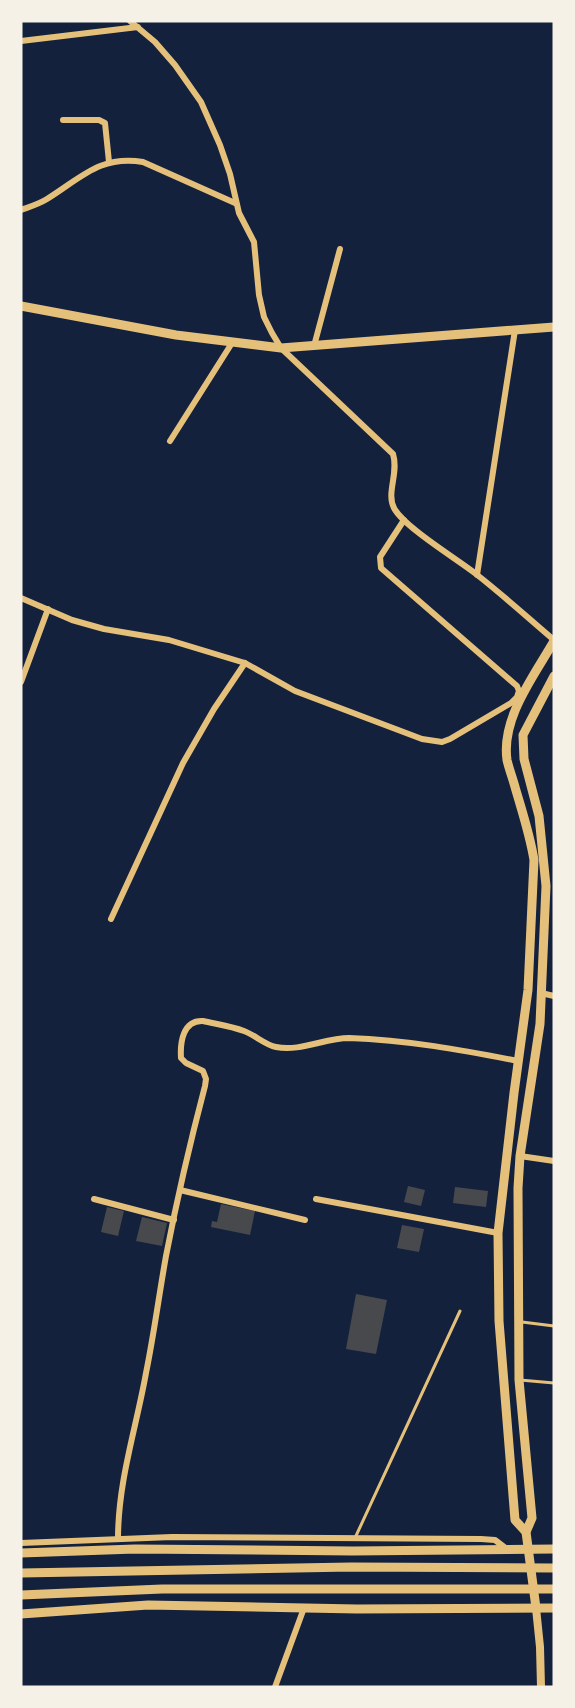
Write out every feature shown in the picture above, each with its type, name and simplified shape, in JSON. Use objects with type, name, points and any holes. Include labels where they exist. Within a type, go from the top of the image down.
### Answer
[{"type":"main road","points":[[21,306],[176,335],[282,348],[554,327]]},
{"type":"main road","points":[[541,1687],[540,1647],[528,1550],[525,1532],[515,1520],[499,1320],[498,1233],[528,990],[534,860],[531,840],[507,761],[507,744],[510,726],[521,700],[554,640]]},
{"type":"main road","points":[[525,1532],[532,1518],[519,1380],[518,1188],[520,1156],[540,1024],[546,886],[539,816],[524,759],[523,735],[554,676]]},
{"type":"main road","points":[[21,1553],[135,1549],[554,1549]]},
{"type":"main road","points":[[21,1573],[351,1567],[554,1568]]},
{"type":"main road","points":[[21,1595],[162,1589],[554,1589]]},
{"type":"main road","points":[[21,1614],[148,1605],[304,1608],[554,1608]]},
{"type":"street","points":[[130,21],[155,42],[176,65],[201,102],[220,144],[230,174],[235,202],[254,242],[264,317],[282,348],[393,454],[396,469],[392,501],[394,508],[404,520],[477,575],[554,640]]},
{"type":"street","points":[[21,41],[138,27]]},
{"type":"street","points":[[63,120],[99,120],[105,123],[109,162]]},
{"type":"street","points":[[21,210],[45,200],[92,169],[109,162],[128,160],[143,162],[235,202]]},
{"type":"street","points":[[314,346],[340,249]]},
{"type":"street","points":[[477,575],[515,330]]},
{"type":"street","points":[[170,441],[232,343]]},
{"type":"street","points":[[21,598],[72,620],[104,629],[169,640],[245,663],[295,691],[432,742],[442,742],[512,703],[519,691],[517,686],[381,568],[380,557],[404,520]]},
{"type":"street","points":[[21,682],[48,609]]},
{"type":"street","points":[[111,919],[183,763],[214,709],[245,663]]},
{"type":"street","points":[[542,993],[554,996]]},
{"type":"street","points":[[118,1539],[121,1488],[146,1374],[180,1190],[206,1079],[203,1071],[181,1058],[185,1029],[192,1022],[203,1021],[244,1031],[278,1048],[290,1048],[330,1039],[383,1040],[439,1046],[518,1061]]},
{"type":"street","points":[[520,1156],[554,1161]]},
{"type":"street","points":[[180,1190],[305,1220]]},
{"type":"street","points":[[94,1199],[174,1220]]},
{"type":"street","points":[[316,1199],[498,1233]]},
{"type":"street","points":[[21,1543],[172,1537],[482,1539],[495,1540],[508,1550]]},
{"type":"street","points":[[275,1687],[304,1608]]},
{"type":"lane","points":[[354,1539],[460,1311]]},
{"type":"lane","points":[[517,1322],[554,1326]]},
{"type":"lane","points":[[519,1380],[554,1383]]},
{"type":"building","points":[[408,1186],[425,1190],[421,1206],[404,1202]]},
{"type":"building","points":[[455,1187],[488,1191],[486,1207],[453,1203]]},
{"type":"building","points":[[221,1204],[255,1211],[250,1235],[211,1227],[212,1221],[217,1222]]},
{"type":"building","points":[[107,1207],[124,1211],[118,1236],[101,1232]]},
{"type":"building","points":[[142,1217],[167,1223],[162,1246],[136,1241]]},
{"type":"building","points":[[402,1225],[424,1229],[419,1252],[397,1248]]},
{"type":"building","points":[[356,1294],[387,1300],[376,1354],[346,1349]]}]
